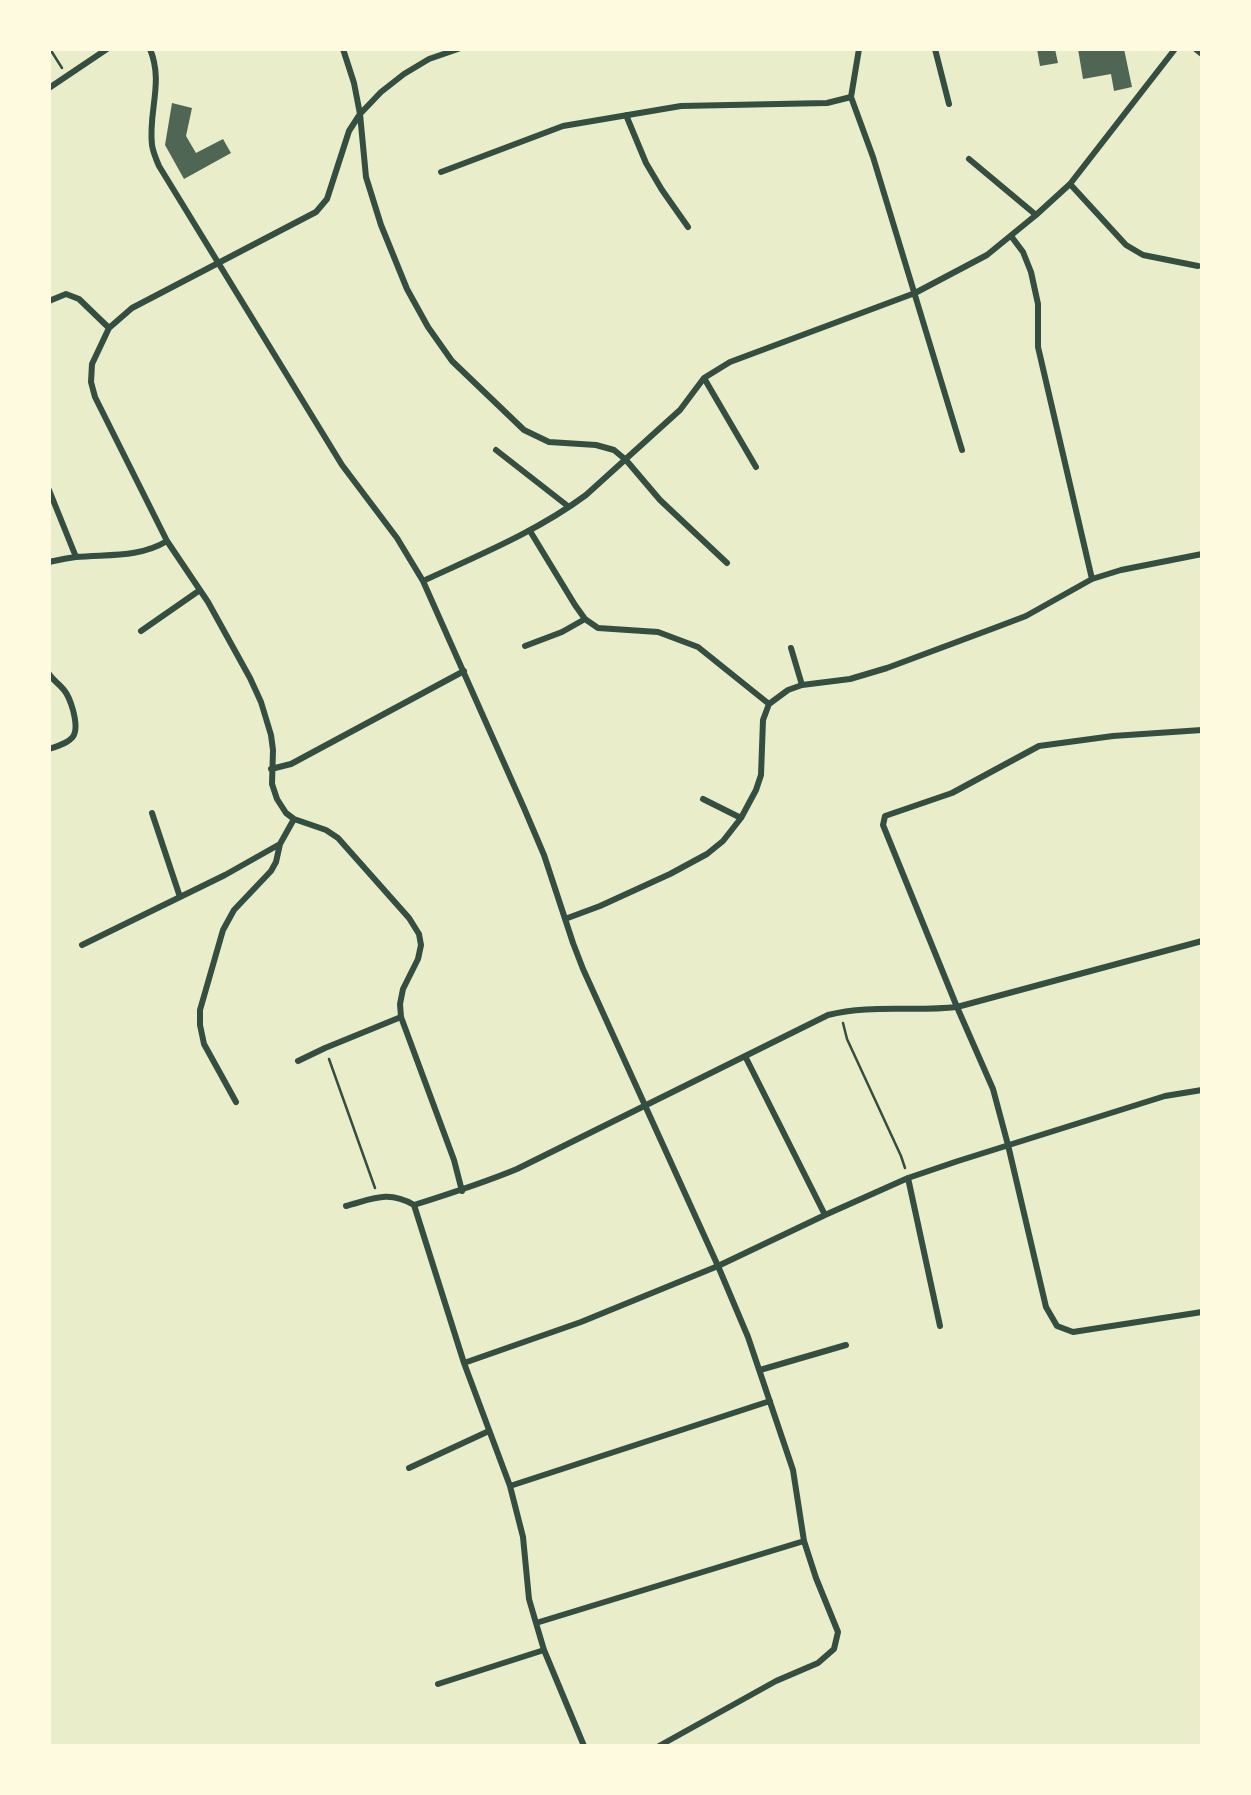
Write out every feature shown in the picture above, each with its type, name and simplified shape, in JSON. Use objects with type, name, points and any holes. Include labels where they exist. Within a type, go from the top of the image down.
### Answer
[{"type":"street","points":[[49,88],[107,49]]},
{"type":"street","points":[[150,49],[157,88],[152,143],[159,166],[342,465],[397,538],[424,581],[544,855],[583,969],[718,1266],[760,1370],[793,1471],[804,1541],[838,1632],[834,1649],[818,1663],[776,1681],[659,1746]]},
{"type":"street","points":[[343,49],[360,114],[366,177],[381,225],[407,289],[428,327],[452,361],[524,430],[549,442],[596,445],[614,450],[660,500],[727,563]]},
{"type":"street","points":[[458,49],[429,59],[404,74],[381,92],[360,114],[349,131],[327,199],[316,212],[132,308],[109,328],[92,364],[91,382],[95,397],[167,541],[226,634],[261,702],[271,735],[272,784],[277,799],[286,813],[294,819],[326,830],[338,838],[409,918],[418,934],[421,945],[418,959],[403,989],[401,1017],[454,1160],[462,1191]]},
{"type":"street","points":[[859,49],[851,97],[873,158],[961,450]]},
{"type":"street","points":[[935,49],[948,104]]},
{"type":"street","points":[[424,581],[530,531],[586,495],[680,410],[704,378],[730,362],[915,293],[987,255],[1070,184],[1175,49]]},
{"type":"street","points":[[1197,49],[1202,53]]},
{"type":"street","points":[[442,172],[563,126],[681,106],[827,103],[851,97]]},
{"type":"street","points":[[626,115],[646,163],[688,227]]},
{"type":"street","points":[[969,159],[1036,215]]},
{"type":"street","points":[[1070,184],[1126,245],[1143,255],[1198,266]]},
{"type":"street","points":[[1011,236],[1023,252],[1031,272],[1038,304],[1038,347],[1092,579]]},
{"type":"street","points":[[49,301],[66,294],[79,299],[109,328]]},
{"type":"street","points":[[704,378],[756,467]]},
{"type":"street","points":[[496,450],[569,507]]},
{"type":"street","points":[[49,490],[76,557]]},
{"type":"street","points":[[530,531],[585,619],[598,628],[658,632],[698,648],[769,704]]},
{"type":"street","points":[[49,562],[140,552],[167,541]]},
{"type":"street","points":[[565,919],[670,874],[723,841],[741,817],[761,775],[762,720],[769,704],[788,690],[802,685],[850,679],[887,668],[1026,616],[1092,579],[1121,570],[1202,554]]},
{"type":"street","points":[[141,631],[200,590]]},
{"type":"street","points":[[525,646],[562,632],[585,619]]},
{"type":"street","points":[[792,648],[802,685]]},
{"type":"street","points":[[271,769],[291,764],[464,671]]},
{"type":"street","points":[[49,674],[70,700],[77,725],[75,734],[69,740],[49,750]]},
{"type":"street","points":[[1202,730],[1113,736],[1039,746],[952,793],[886,816],[883,825],[993,1089],[1046,1307],[1057,1326],[1073,1332],[1202,1312]]},
{"type":"street","points":[[703,799],[741,817]]},
{"type":"street","points":[[152,813],[180,897]]},
{"type":"street","points":[[236,1102],[204,1044],[200,1010],[223,930],[234,910],[271,871],[276,862],[279,844],[294,819]]},
{"type":"street","points":[[82,945],[225,875],[279,844]]},
{"type":"street","points":[[414,1205],[462,1191],[517,1169],[814,1021],[840,1012],[957,1007],[1202,941]]},
{"type":"street","points":[[298,1061],[401,1017]]},
{"type":"street","points":[[745,1056],[825,1215]]},
{"type":"street","points":[[464,1363],[581,1322],[718,1266],[908,1178],[1165,1096],[1202,1090]]},
{"type":"street","points":[[908,1178],[940,1326]]},
{"type":"street","points":[[346,1206],[392,1196],[414,1205],[464,1363],[510,1486],[523,1537],[529,1599],[544,1650],[584,1746]]},
{"type":"street","points":[[760,1370],[846,1345]]},
{"type":"street","points":[[510,1486],[770,1401]]},
{"type":"street","points":[[409,1468],[489,1431]]},
{"type":"street","points":[[536,1623],[804,1541]]},
{"type":"street","points":[[438,1684],[544,1650]]},
{"type":"path","points":[[50,49],[67,77]]},
{"type":"path","points":[[840,1012],[847,1039],[901,1156],[908,1178]]},
{"type":"path","points":[[325,1048],[379,1197]]},
{"type":"building","points":[[1037,49],[1055,49],[1058,63],[1040,66]]},
{"type":"building","points":[[1078,49],[1124,49],[1132,87],[1114,91],[1111,74],[1083,79]]},
{"type":"building","points":[[172,103],[192,108],[186,136],[196,153],[223,139],[231,153],[184,179],[165,145]]}]
